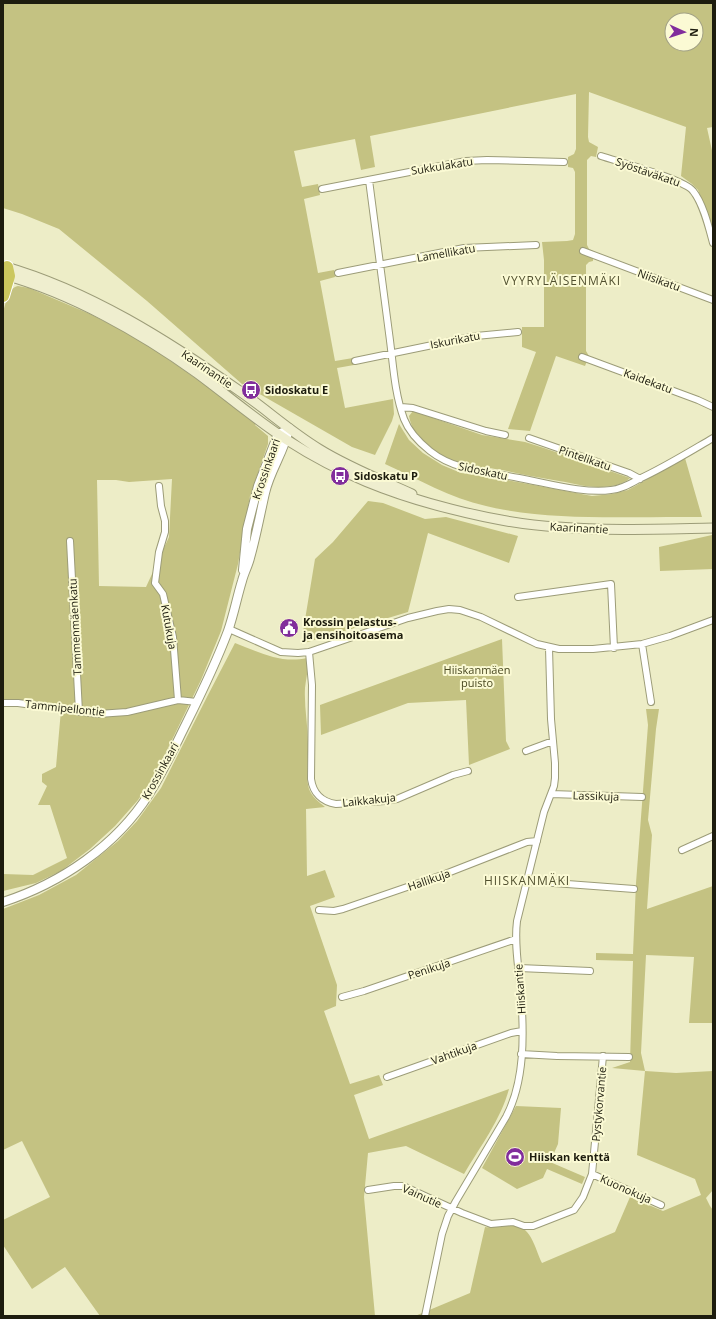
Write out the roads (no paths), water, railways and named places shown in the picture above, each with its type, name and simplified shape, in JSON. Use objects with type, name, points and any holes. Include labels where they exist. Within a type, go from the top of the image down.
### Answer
[{"type":"highway","points":[[3,296],[5,271]]},
{"type":"main road","name":"Kaarinantie","points":[[5,271],[47,281],[83,296],[123,316],[203,365],[319,449],[338,460],[446,508]]},
{"type":"main road","name":"Kaarinantie","points":[[5,271],[80,304],[145,338],[196,373],[287,440],[337,469],[370,484],[411,499],[507,522],[559,528],[609,530],[713,528]]},
{"type":"street","name":"Syöstäväkatu","points":[[601,156],[676,180],[693,191],[705,217],[713,243]]},
{"type":"street","name":"Sukkulakatu","points":[[322,189],[466,161],[487,160],[564,162]]},
{"type":"street","name":"Sidoskatu","points":[[369,180],[392,353],[404,420],[421,443],[438,457],[459,466],[591,490],[610,490],[620,489],[649,475],[713,438]]},
{"type":"street","name":"Lamellikatu","points":[[338,273],[464,248],[536,245]]},
{"type":"street","name":"Niisikatu","points":[[583,251],[713,300]]},
{"type":"street","name":"Iskurikatu","points":[[355,361],[476,336],[518,332]]},
{"type":"street","name":"Kaidekatu","points":[[582,357],[713,407]]},
{"type":"street","points":[[401,407],[413,408],[486,431],[505,435]]},
{"type":"street","name":"Krossinkaari","points":[[242,579],[247,529],[258,486],[278,434],[289,428]]},
{"type":"street","name":"Krossinkaari","points":[[3,902],[32,891],[62,876],[93,854],[110,840],[149,795],[207,683],[229,629],[242,579],[250,559],[265,491],[271,473],[287,440],[289,428]]},
{"type":"street","name":"Pintelikatu","points":[[529,438],[629,473],[640,479]]},
{"type":"street","name":"Kutukuja","points":[[159,486],[161,506],[165,521],[165,532],[159,552],[155,583],[163,594],[173,637],[178,700]]},
{"type":"street","name":"Tammenmäenkatu","points":[[70,541],[79,712]]},
{"type":"street","points":[[518,597],[611,584],[614,648]]},
{"type":"street","points":[[229,629],[281,652],[309,652],[408,618],[449,609],[460,610],[481,617],[526,640],[549,648],[614,648],[642,644],[670,636],[713,620]]},
{"type":"street","points":[[642,644],[651,702]]},
{"type":"street","name":"Hiiskantie","points":[[425,1316],[442,1234],[452,1209],[511,1108],[517,1087],[522,1031],[522,1007],[516,939],[518,916],[544,812],[554,786],[555,770],[549,648]]},
{"type":"street","name":"Laikkakuja","points":[[309,652],[312,685],[311,780],[314,789],[323,800],[336,804],[391,800],[453,775],[468,771]]},
{"type":"street","name":"Tammipellontie","points":[[3,703],[18,703],[98,714],[120,712],[178,700],[197,702]]},
{"type":"street","points":[[526,750],[553,741]]},
{"type":"street","name":"Lassikuja","points":[[551,794],[642,798]]},
{"type":"street","points":[[682,850],[713,836]]},
{"type":"street","name":"Hallikuja","points":[[320,910],[334,912],[445,874],[522,844],[537,841]]},
{"type":"street","points":[[527,881],[634,889]]},
{"type":"street","name":"Penikuja","points":[[342,997],[364,991],[516,939]]},
{"type":"street","points":[[519,968],[590,971]]},
{"type":"street","name":"Vahtikuja","points":[[387,1077],[511,1033],[522,1031]]},
{"type":"street","points":[[521,1054],[629,1057]]},
{"type":"street","name":"Pystykorvantie","points":[[452,1209],[492,1224],[513,1222],[529,1226],[538,1225],[569,1212],[577,1206],[583,1198],[592,1174],[603,1056]]},
{"type":"street","name":"Kuonokuja","points":[[592,1174],[661,1204]]},
{"type":"street","name":"Vainutie","points":[[368,1190],[399,1185],[452,1209]]},
{"type":"place","name":"Sidoskatu E","points":[[251,390]]},
{"type":"place","name":"Sidoskatu P","points":[[340,476]]},
{"type":"place","name":"Krossin pelastus- ja ensihoitoasema","points":[[289,628]]},
{"type":"place","name":"Hiiskan kenttä","points":[[515,1157]]},
{"type":"district","name":"VYYRYLÄISENMÄKI","points":[[562,281]]},
{"type":"district","name":"HIISKANMÄKI","points":[[527,881]]},
{"type":"park label","name":"Hiiskanmäen puisto","points":[[477,676]]}]
